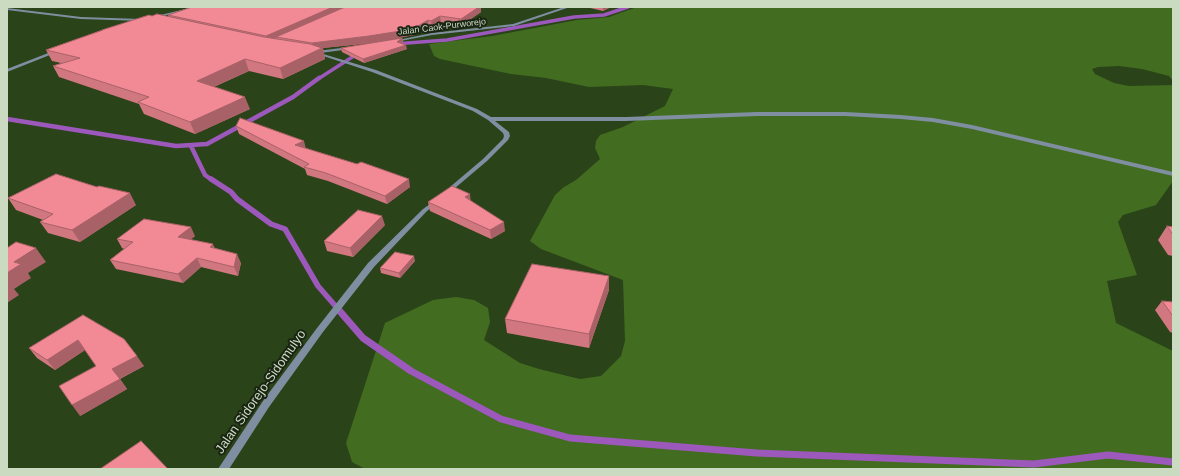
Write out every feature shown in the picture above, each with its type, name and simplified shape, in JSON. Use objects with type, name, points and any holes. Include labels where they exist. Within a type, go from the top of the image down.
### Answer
[{"type":"street","points":[[129,25],[143,20],[199,7]]},
{"type":"street","name":"Jalan Caok-Purworejo","points":[[386,42],[432,34],[514,25],[568,7]]},
{"type":"street","points":[[7,9],[81,18],[158,21]]},
{"type":"street","points":[[356,47],[314,52],[354,64],[475,110],[490,119],[626,119],[757,114],[845,114],[933,120],[972,127],[1173,174]]},
{"type":"street","points":[[7,71],[64,49]]},
{"type":"street","name":"Jalan Sidorejo-Sidomulyo","points":[[224,469],[266,404],[320,330],[371,265],[425,210],[474,170],[505,140],[507,136],[506,132],[490,119]]},
{"type":"green space","points":[[637,7],[1173,7],[1173,81],[1169,76],[1142,69],[1119,66],[1098,67],[1092,69],[1095,74],[1114,83],[1129,86],[1173,85],[1173,181],[1156,205],[1123,215],[1118,222],[1137,275],[1107,281],[1116,323],[1173,351],[1173,469],[365,469],[352,462],[346,443],[385,323],[433,300],[456,297],[474,300],[488,308],[490,322],[484,340],[520,363],[539,369],[580,379],[601,376],[621,356],[625,341],[623,280],[541,249],[530,241],[555,195],[564,187],[576,180],[600,159],[595,148],[596,141],[600,135],[623,127],[665,106],[673,89],[643,85],[589,87],[546,78],[511,74],[440,59],[434,56],[429,44],[492,36],[577,20],[609,17]]},
{"type":"building","points":[[192,7],[333,7],[266,36],[168,15]]},
{"type":"building","points":[[345,7],[479,7],[461,19],[440,16],[431,21],[428,20],[413,29],[369,36],[312,43],[276,37]]},
{"type":"building","points":[[157,14],[264,37],[310,44],[322,48],[280,68],[245,59],[197,81],[245,97],[190,122],[138,102],[149,97],[53,66],[80,58],[46,50],[102,30],[149,15],[152,16]]},
{"type":"building","points":[[402,38],[397,42],[406,45],[363,59],[341,48]]},
{"type":"building","points":[[240,118],[304,141],[295,145],[357,164],[361,162],[409,179],[385,196],[326,173],[304,167],[309,164],[236,126]]},
{"type":"building","points":[[56,174],[97,187],[99,186],[130,193],[72,230],[40,222],[53,214],[8,198]]},
{"type":"building","points":[[452,186],[470,194],[465,197],[504,222],[490,230],[428,202]]},
{"type":"building","points":[[358,210],[382,216],[350,248],[324,241]]},
{"type":"building","points":[[144,219],[191,227],[178,237],[213,244],[210,247],[237,254],[234,267],[197,258],[178,274],[110,260],[133,242],[117,239]]},
{"type":"building","points":[[1167,226],[1173,227],[1173,235]]},
{"type":"building","points":[[16,242],[36,248],[14,262],[21,264],[7,273],[7,248]]},
{"type":"building","points":[[395,252],[414,256],[399,273],[380,268]]},
{"type":"building","points":[[532,264],[609,276],[589,334],[505,319]]},
{"type":"building","points":[[1162,301],[1173,302],[1173,316]]},
{"type":"building","points":[[83,315],[124,339],[137,356],[112,369],[120,379],[72,405],[59,386],[96,366],[78,340],[47,360],[29,348]]},
{"type":"building","points":[[141,441],[168,469],[100,469]]},
{"type":"waterway","points":[[394,44],[447,40],[574,17],[604,15],[628,7]]},
{"type":"waterway","points":[[318,79],[357,54]]},
{"type":"waterway","points":[[7,119],[176,146],[207,144],[293,97],[319,78]]},
{"type":"waterway","points":[[191,146],[205,175],[212,180]]},
{"type":"waterway","points":[[211,179],[231,192],[237,199],[271,224],[285,229],[318,286],[338,309]]},
{"type":"waterway","points":[[337,308],[363,338],[411,371],[501,419],[570,438],[757,453],[1034,464],[1108,455],[1173,462]]}]
